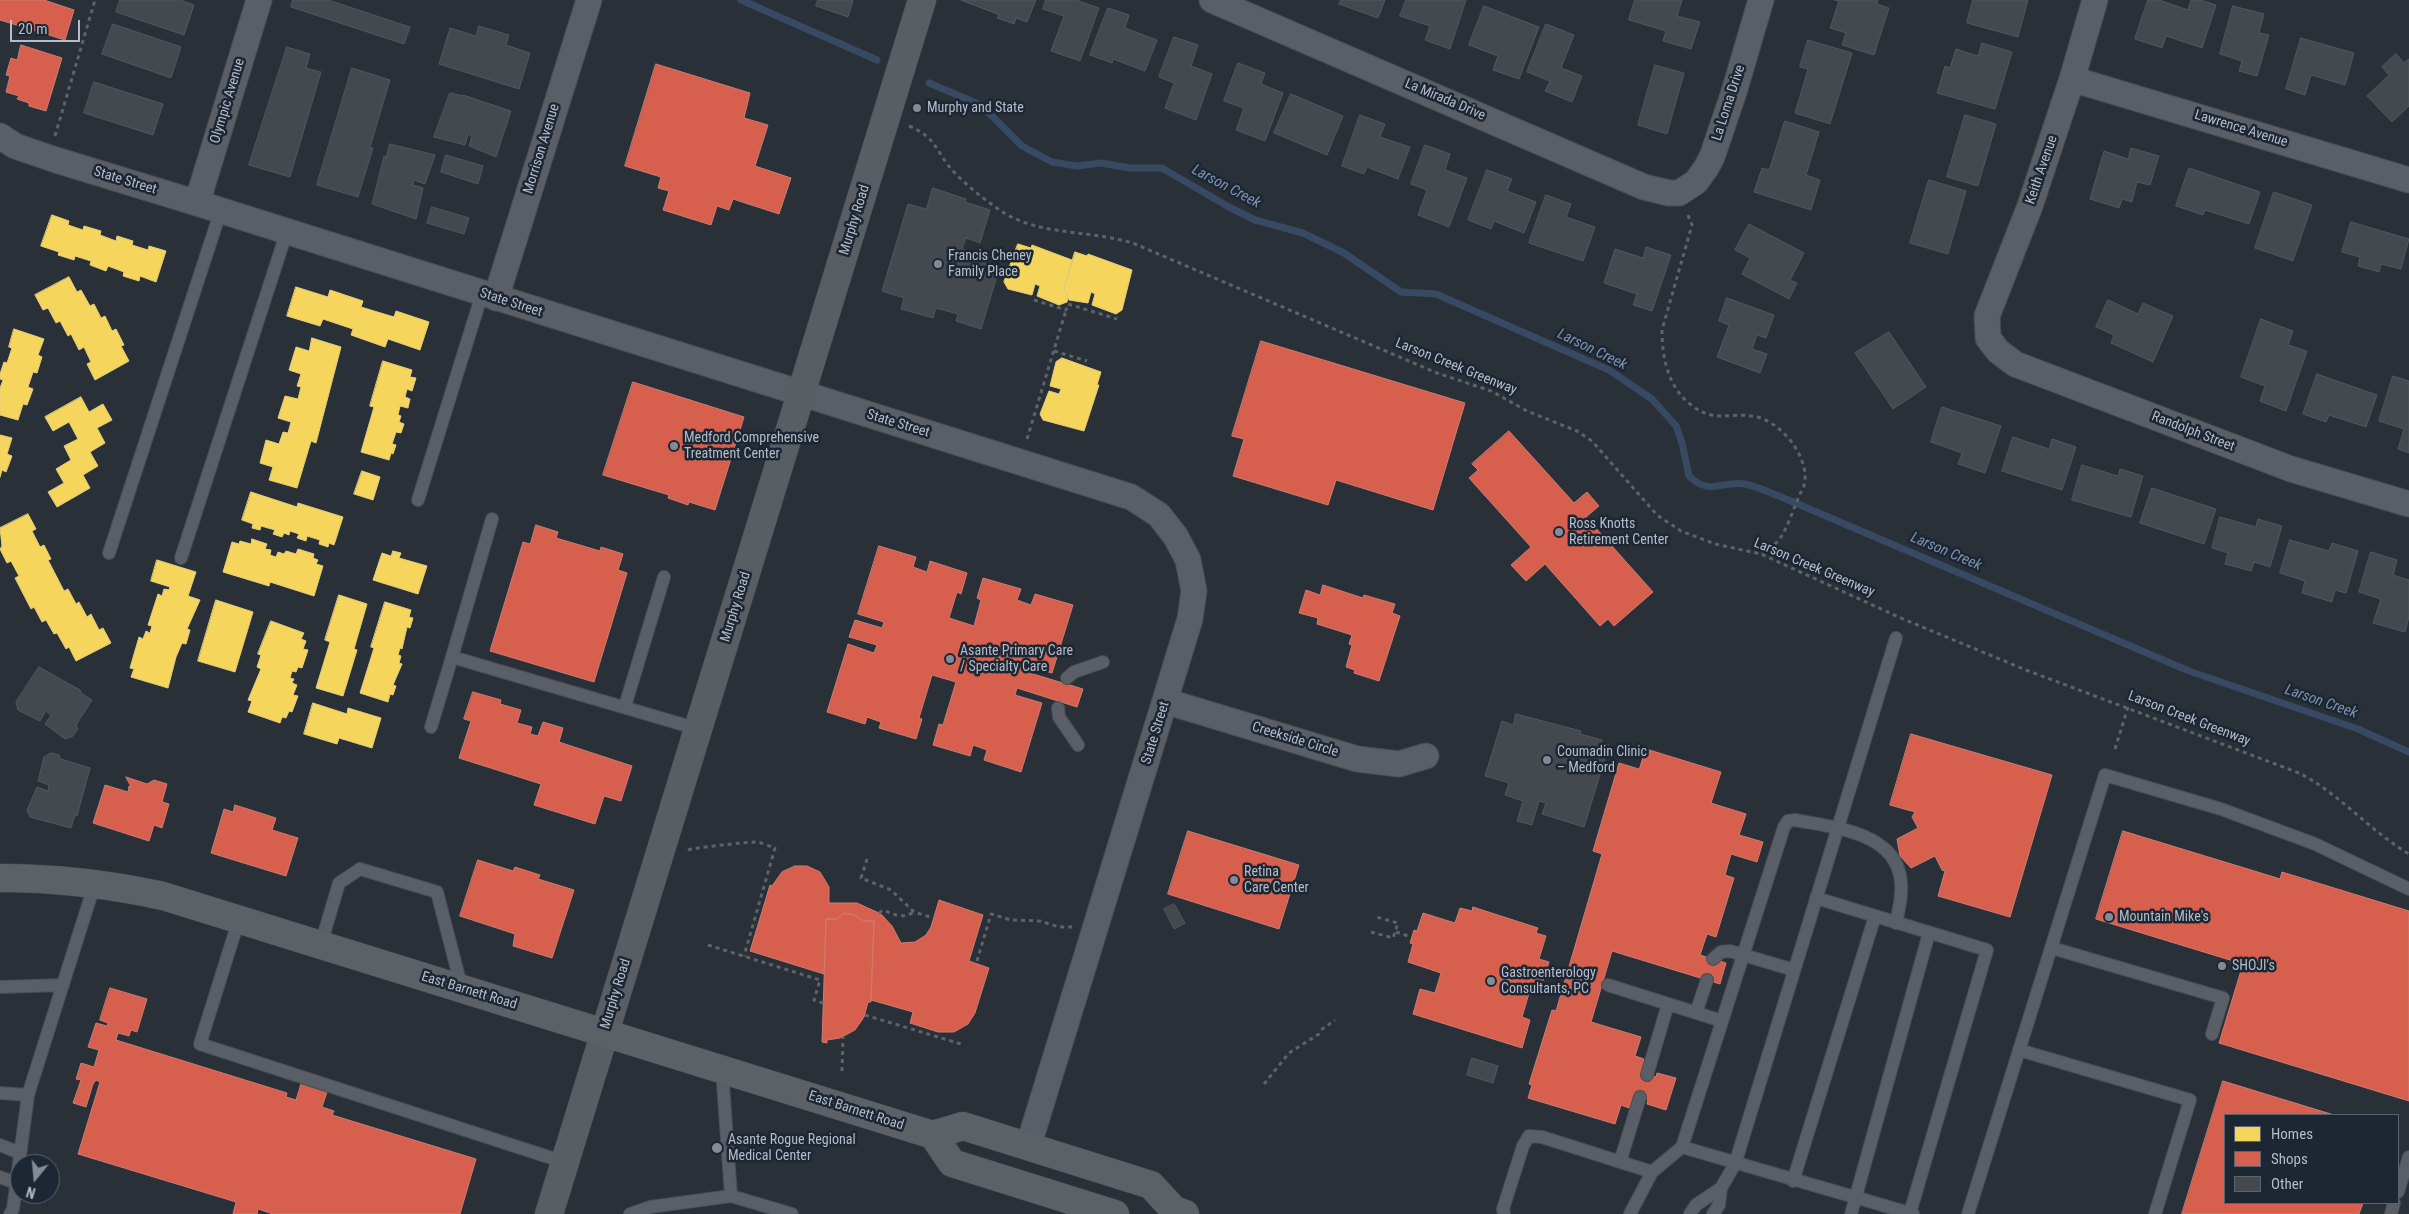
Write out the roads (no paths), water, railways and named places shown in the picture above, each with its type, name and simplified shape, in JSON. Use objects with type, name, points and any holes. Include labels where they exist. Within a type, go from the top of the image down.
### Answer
[{"type":"main road","name":"East Barnett Road","points":[[0,878],[95,882],[163,896],[933,1135]]},
{"type":"main road","points":[[1115,1214],[952,1163],[933,1135],[963,1126],[1151,1185],[1174,1213]]},
{"type":"street","name":"Olympic Avenue","points":[[196,202],[259,0]]},
{"type":"street","name":"Morrison Avenue","points":[[489,296],[589,0]]},
{"type":"street","name":"Murphy Road","points":[[548,1214],[922,0]]},
{"type":"street","name":"La Mirada Drive","points":[[1212,0],[1644,187],[1668,193],[1679,193]]},
{"type":"street","name":"La Loma Drive","points":[[1679,193],[1696,182],[1712,156],[1761,0]]},
{"type":"street","name":"Keith Avenue","points":[[1988,338],[1987,316],[2030,206],[2096,0]]},
{"type":"street","name":"Lawrence Avenue","points":[[2072,79],[2409,180]]},
{"type":"street","name":"State Street","points":[[0,136],[15,146],[49,158],[196,202],[1131,497],[1159,515],[1176,537],[1188,560],[1194,590],[1190,619],[1028,1146]]},
{"type":"street","name":"Randolph Street","points":[[1988,338],[1998,352],[2015,364],[2291,469],[2409,504]]},
{"type":"street","name":"Creekside Circle","points":[[1165,701],[1357,759],[1380,764],[1400,764],[1426,756]]},
{"type":"lane","points":[[110,553],[221,210]]},
{"type":"lane","points":[[181,558],[287,232]]},
{"type":"lane","points":[[418,500],[489,296]]},
{"type":"lane","points":[[431,727],[492,519]]},
{"type":"lane","points":[[626,706],[664,577]]},
{"type":"lane","points":[[1713,1214],[1719,1205],[1721,1188],[1735,1164],[1896,638]]},
{"type":"lane","points":[[452,657],[626,706],[698,729]]},
{"type":"lane","points":[[1067,678],[1074,672],[1103,662]]},
{"type":"lane","points":[[1058,708],[1059,717],[1078,745]]},
{"type":"lane","points":[[1968,1214],[2105,775],[2221,809],[2315,844],[2409,889]]},
{"type":"lane","points":[[1630,1214],[1652,1172],[1682,1147],[1784,827],[1788,821],[1795,820],[1838,828],[1873,839],[1888,850],[1898,870],[1901,890],[1896,923]]},
{"type":"lane","points":[[321,944],[339,883],[360,869],[437,892],[462,989]]},
{"type":"lane","points":[[0,1145],[20,1153],[28,1095],[95,882]]},
{"type":"lane","points":[[1682,1147],[1911,1214],[1987,950],[1816,898]]},
{"type":"lane","points":[[1793,1181],[1875,916]]},
{"type":"lane","points":[[239,919],[200,1044],[564,1162]]},
{"type":"lane","points":[[1850,1214],[1929,932]]},
{"type":"lane","points":[[2052,948],[2223,998],[2212,1034]]},
{"type":"lane","points":[[1713,959],[1721,952],[1730,950],[1794,970]]},
{"type":"lane","points":[[1696,1013],[1707,980]]},
{"type":"lane","points":[[0,988],[63,985]]},
{"type":"lane","points":[[1608,985],[1722,1021]]},
{"type":"lane","points":[[1647,1075],[1668,1004]]},
{"type":"lane","points":[[2019,1050],[2190,1100],[2155,1214]]},
{"type":"lane","points":[[722,1070],[731,1196]]},
{"type":"lane","points":[[0,1093],[28,1095]]},
{"type":"lane","points":[[1620,1162],[1640,1097]]},
{"type":"lane","points":[[1504,1214],[1503,1209],[1522,1146],[1529,1136],[1542,1137],[1652,1172]]},
{"type":"lane","points":[[2399,1189],[2409,1157]]},
{"type":"lane","points":[[1690,1214],[1696,1205],[1721,1188]]},
{"type":"lane","points":[[630,1214],[650,1206],[731,1196],[792,1214]]},
{"type":"waterway","name":"Larson Creek","points":[[741,0],[877,60]]},
{"type":"waterway","name":"Larson Creek","points":[[929,83],[981,105],[1022,146],[1052,162],[1077,166],[1101,163],[1130,168],[1162,168],[1255,220],[1303,233],[1344,253],[1401,292],[1436,294],[1609,370],[1652,399],[1676,426],[1682,443],[1689,476],[1704,486],[1710,487],[1737,483],[1758,488],[2189,671],[2358,729],[2409,752]]},
{"type":"place","name":"Murphy and State","points":[[917,108]]},
{"type":"place","name":"Francis Cheney Family Place","points":[[938,264]]},
{"type":"place","name":"Medford Comprehensive Treatment Center","points":[[674,446]]},
{"type":"place","name":"Ross Knotts Retirement Center","points":[[1559,532]]},
{"type":"place","name":"Asante Primary Care / Specialty Care","points":[[950,659]]},
{"type":"place","name":"Coumadin Clinic – Medford","points":[[1547,760]]},
{"type":"place","name":"Retina Care Center","points":[[1234,880]]},
{"type":"place","name":"Mountain Mike's","points":[[2109,917]]},
{"type":"place","name":"SHOJI's","points":[[2222,966]]},
{"type":"place","name":"Gastroenterology Consultants, PC","points":[[1491,981]]},
{"type":"place","name":"Asante Rogue Regional Medical Center","points":[[717,1148]]}]
